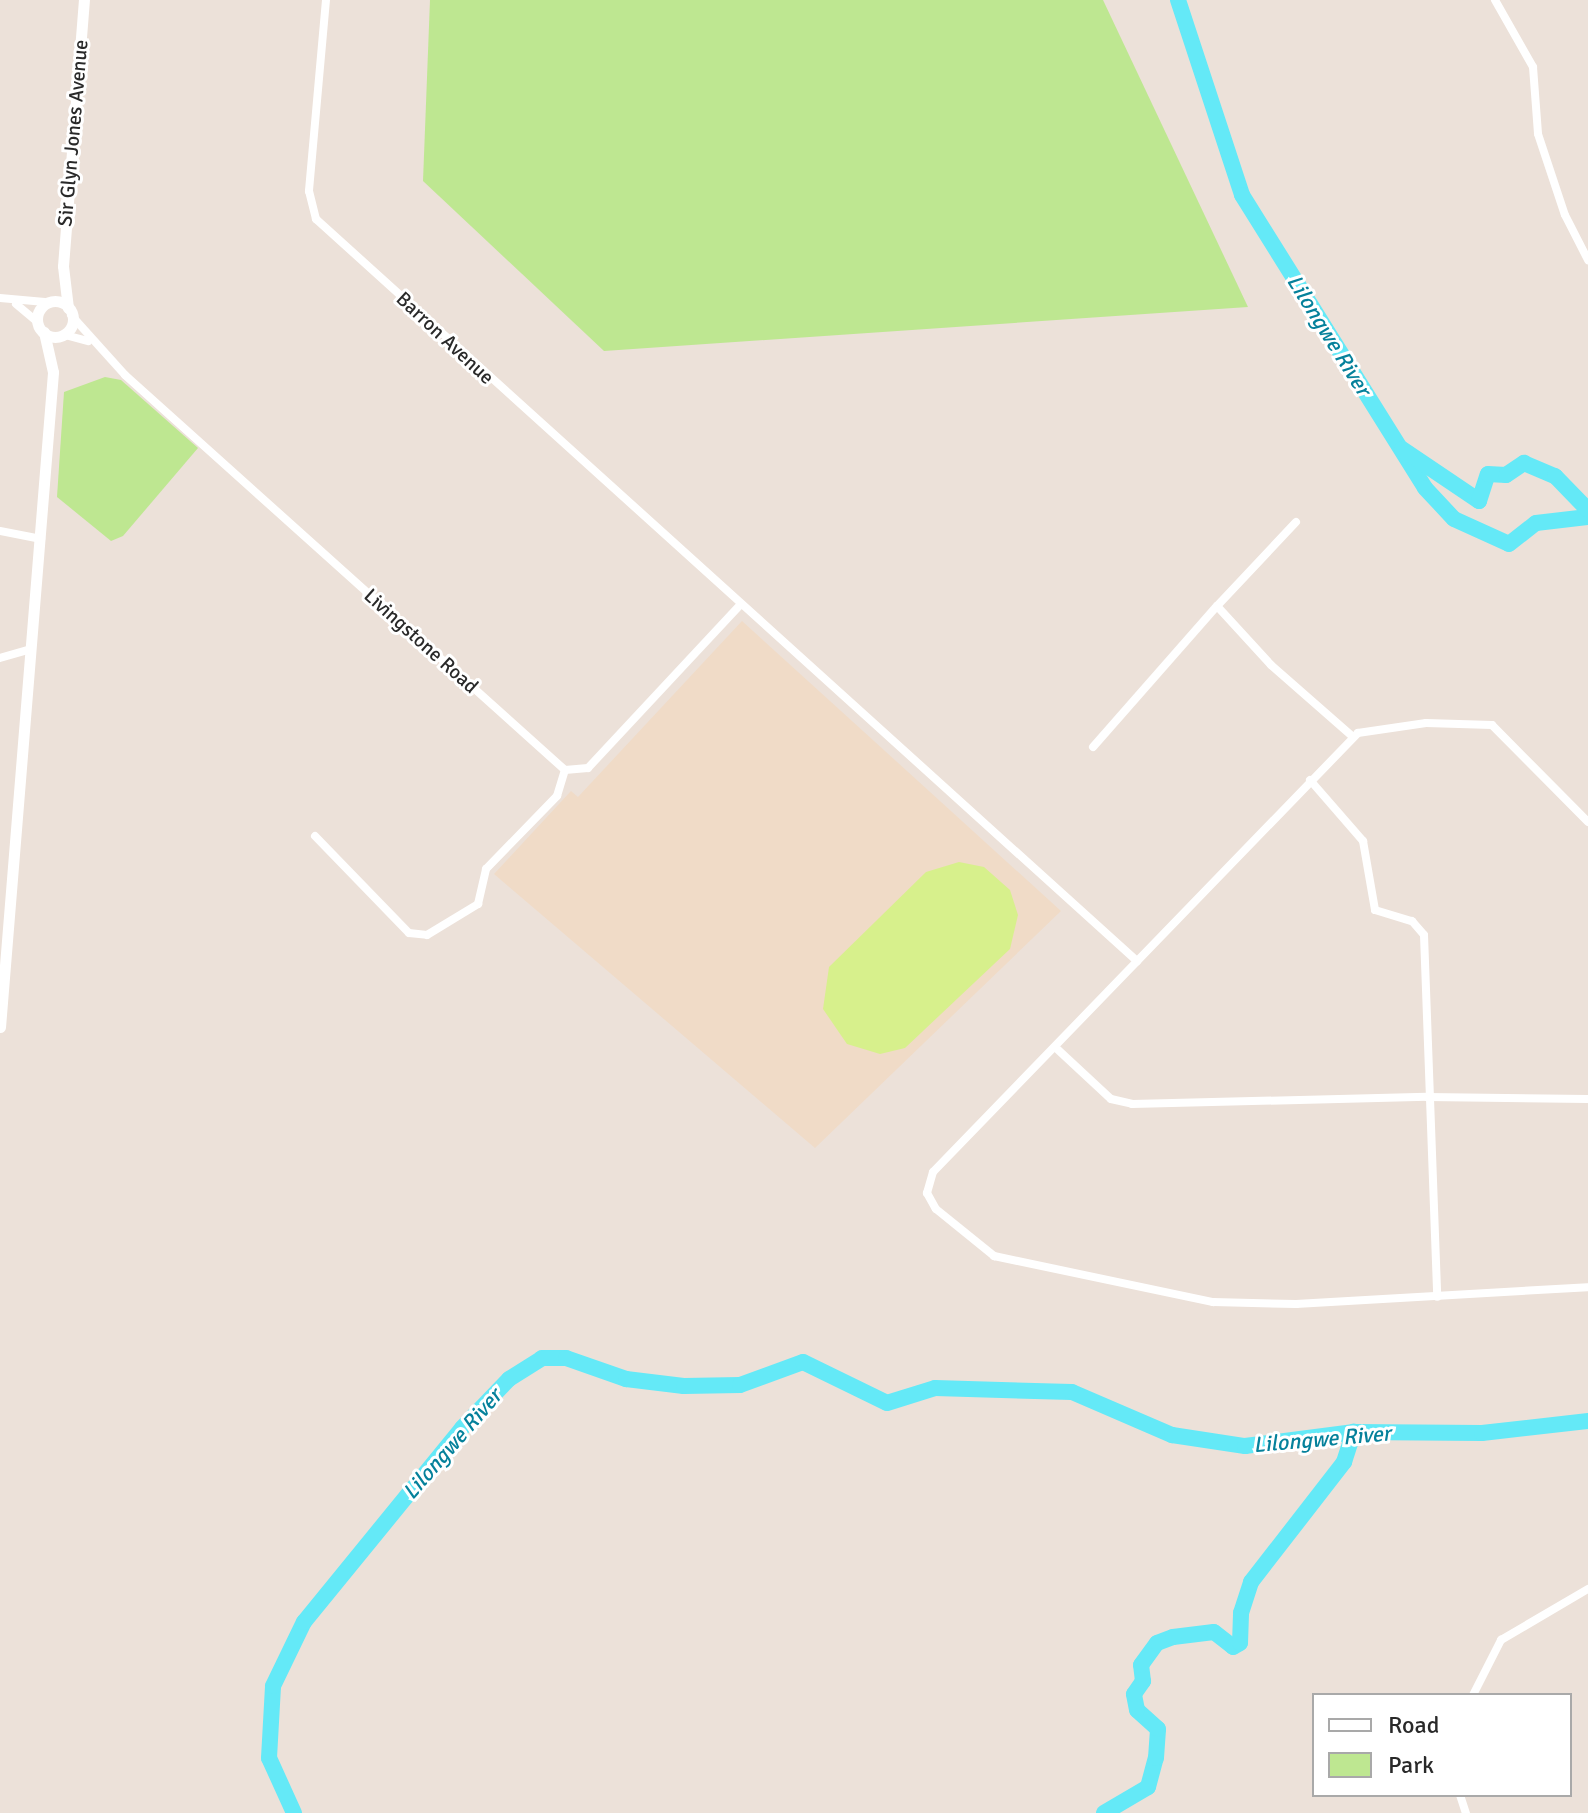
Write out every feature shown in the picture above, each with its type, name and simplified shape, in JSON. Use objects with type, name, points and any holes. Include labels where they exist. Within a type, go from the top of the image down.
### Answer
[{"type":"main road","name":"Sir Glyn Jones Avenue","points":[[63,266],[84,0]]},
{"type":"main road","points":[[53,372],[41,328],[45,302],[63,266]]},
{"type":"main road","points":[[0,1027],[53,372],[70,311],[63,266]]},
{"type":"main road","points":[[45,302],[57,299],[70,311]]},
{"type":"main road","points":[[41,328],[56,338],[65,335]]},
{"type":"street","name":"Barron Avenue","points":[[326,0],[309,191],[316,219],[1137,961]]},
{"type":"street","points":[[1495,0],[1533,67],[1538,134],[1565,215],[1588,260]]},
{"type":"street","points":[[0,298],[45,302]]},
{"type":"street","points":[[13,301],[41,328]]},
{"type":"street","name":"Livingstone Road","points":[[70,311],[92,343],[565,770]]},
{"type":"street","name":"Livingstone Road","points":[[65,335],[92,343]]},
{"type":"street","points":[[1093,747],[1296,522]]},
{"type":"street","points":[[0,531],[41,539]]},
{"type":"street","points":[[315,836],[409,933],[427,935],[478,904],[486,869],[557,796],[565,770],[588,768],[741,604]]},
{"type":"street","points":[[1217,606],[1271,665],[1352,736]]},
{"type":"street","points":[[0,658],[31,649]]},
{"type":"street","points":[[1588,822],[1492,725],[1426,723],[1367,729],[1352,736],[928,1183],[936,1209],[985,1251],[1044,1269],[1213,1302],[1260,1305],[1588,1287]]},
{"type":"street","points":[[1310,780],[1363,841],[1375,910],[1412,921],[1424,935],[1427,1097],[1437,1297]]},
{"type":"street","points":[[1055,1047],[1111,1099],[1132,1104],[1427,1097],[1588,1099]]},
{"type":"street","points":[[1474,1693],[1501,1640],[1588,1589]]},
{"type":"shaded area","points":[[742,621],[1061,911],[815,1148],[494,874],[571,791],[578,797]]},
{"type":"green space","points":[[430,0],[1103,0],[1248,307],[604,351],[423,181]]},
{"type":"green space","points":[[105,377],[121,380],[198,448],[123,536],[111,541],[57,497],[64,392]]},
{"type":"green space","points":[[959,862],[984,867],[1010,890],[1018,915],[1010,949],[905,1048],[880,1054],[847,1044],[823,1009],[829,967],[926,872]]},
{"type":"waterway","name":"Lilongwe River","points":[[1178,0],[1242,195],[1425,488],[1454,519],[1509,544],[1536,523],[1588,517]]},
{"type":"waterway","points":[[1402,449],[1479,501],[1488,474],[1506,475],[1524,463],[1555,476],[1588,510]]},
{"type":"waterway","name":"Lilongwe River","points":[[294,1813],[269,1758],[273,1686],[304,1622],[462,1428],[509,1379],[542,1358],[566,1358],[626,1379],[684,1386],[740,1385],[803,1362],[887,1403],[935,1388],[1072,1392],[1172,1435],[1245,1446],[1354,1432],[1482,1433],[1588,1421]]},
{"type":"waterway","points":[[1104,1813],[1148,1787],[1156,1758],[1158,1729],[1137,1710],[1134,1694],[1143,1681],[1141,1665],[1157,1643],[1173,1637],[1214,1632],[1233,1647],[1240,1643],[1241,1613],[1251,1582],[1344,1462],[1354,1432]]}]
